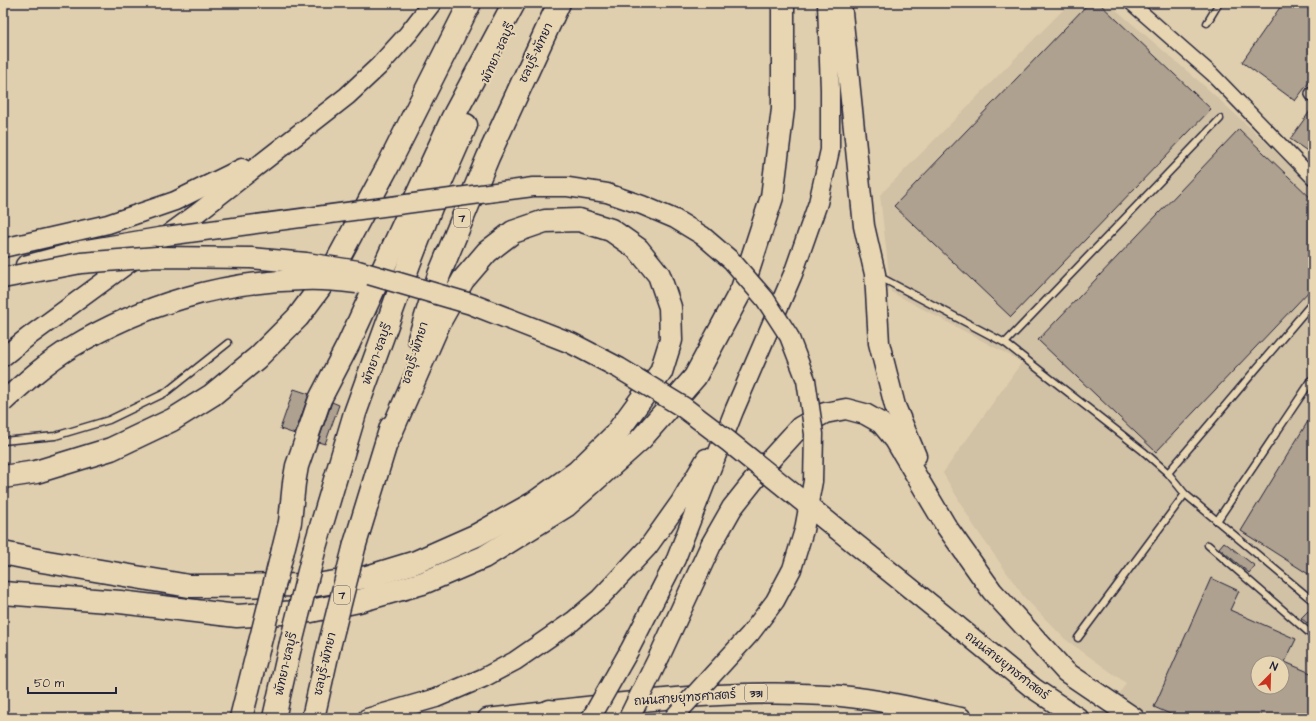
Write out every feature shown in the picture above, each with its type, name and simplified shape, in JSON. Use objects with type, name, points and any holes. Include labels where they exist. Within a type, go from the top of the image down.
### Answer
[{"type":"highway","points":[[3,477],[36,472],[111,450],[172,420],[212,395],[257,358],[298,317],[330,274],[388,166],[470,3]]},
{"type":"highway","points":[[242,710],[290,522],[297,466],[320,399],[348,345],[452,119],[514,3]]},
{"type":"highway","name":"พัทยา-ชลบุรี","points":[[276,708],[315,547],[355,413],[415,246],[440,184],[520,3]]},
{"type":"highway","name":"ชลบุรี-พัทยา","points":[[315,708],[355,544],[439,275],[488,157],[559,3]]},
{"type":"highway","points":[[3,593],[120,602],[237,616],[311,611],[359,601],[423,582],[484,557],[566,506],[641,439],[695,378],[742,289],[772,197],[782,109],[783,3]]},
{"type":"highway","points":[[3,553],[189,586],[316,585],[367,577],[416,562],[477,535],[534,503],[577,472],[615,435],[661,372],[671,340],[670,307],[659,275],[638,249],[611,230],[579,220],[545,221],[513,232],[487,252],[463,280],[440,320],[387,442]]},
{"type":"highway","points":[[3,578],[120,602]]},
{"type":"main road","points":[[3,357],[196,214],[347,96],[379,66],[408,34],[432,3]]},
{"type":"main road","points":[[591,718],[629,651],[676,559],[734,411],[793,274],[818,203],[830,150],[830,90],[827,3]]},
{"type":"main road","points":[[841,3],[864,226],[875,274],[879,343],[895,406],[946,526]]},
{"type":"main road","points":[[3,248],[108,224],[175,201],[277,150]]},
{"type":"main road","points":[[3,272],[81,250],[159,237],[533,187],[568,187],[607,193],[642,205],[674,219],[703,236],[732,261],[765,299],[789,336],[806,380],[814,434],[813,481],[804,530],[792,570],[775,601],[750,634],[673,718]]},
{"type":"main road","points":[[3,278],[81,263],[150,257],[251,258],[306,263],[358,272],[471,304]]},
{"type":"main road","points":[[3,402],[38,371],[71,348],[104,329],[151,308],[198,293],[251,284],[303,280],[357,282],[471,304]]},
{"type":"main road","name":"ถนนสายยุทธศาสตร์","points":[[471,304],[571,343],[619,368],[683,407],[728,441],[1033,688],[1078,718]]},
{"type":"main road","points":[[629,718],[711,545],[732,508],[770,460],[800,427],[825,413],[846,409],[865,414],[881,423],[895,440],[946,526],[992,591],[1066,672],[1134,718]]},
{"type":"main road","points":[[367,718],[436,698],[483,678],[515,661],[573,621],[600,598],[648,547],[680,502],[734,411]]},
{"type":"main road","name":"ถนนสายยุทธศาสตร์","points":[[542,714],[695,696],[767,693],[828,695],[898,704],[961,718]]},
{"type":"main road","points":[[487,718],[542,714]]},
{"type":"street","points":[[1131,3],[1212,74],[1313,178]]},
{"type":"lane","points":[[1207,23],[1219,3]]},
{"type":"lane","points":[[1005,343],[1220,119]]},
{"type":"lane","points":[[875,274],[1005,343],[1143,451],[1168,473],[1185,494],[1313,601]]},
{"type":"lane","points":[[1168,473],[1313,302]]},
{"type":"lane","points":[[3,441],[55,436],[109,420],[165,393],[228,343]]},
{"type":"lane","points":[[1217,521],[1313,378]]},
{"type":"lane","points":[[1078,638],[1185,494]]},
{"type":"lane","points":[[1208,545],[1313,636]]},
{"type":"shaded area","points":[[1070,3],[1108,3],[1209,90],[1313,186],[1313,718],[1105,718],[1126,683],[1065,639],[1024,597],[974,526],[943,473],[1022,362],[891,292],[880,195]]},
{"type":"building","points":[[1089,3],[1099,3],[1211,109],[1011,317],[894,206]]},
{"type":"building","points":[[1283,3],[1313,3],[1313,77],[1295,101],[1242,62]]},
{"type":"building","points":[[1313,107],[1313,155],[1290,139]]},
{"type":"building","points":[[1239,129],[1313,200],[1313,287],[1156,452],[1038,340]]},
{"type":"building","points":[[294,389],[309,394],[295,434],[280,429]]},
{"type":"building","points":[[332,402],[339,405],[325,444],[318,442]]},
{"type":"building","points":[[1313,413],[1313,577],[1241,531]]},
{"type":"building","points":[[1224,542],[1255,566],[1249,573],[1219,548]]},
{"type":"building","points":[[1211,578],[1239,591],[1230,610],[1296,639],[1288,655],[1250,655],[1250,695],[1290,695],[1290,664],[1313,674],[1313,718],[1179,718],[1154,707]]},
{"type":"building","points":[[1308,611],[1313,615],[1313,628],[1301,618]]}]
